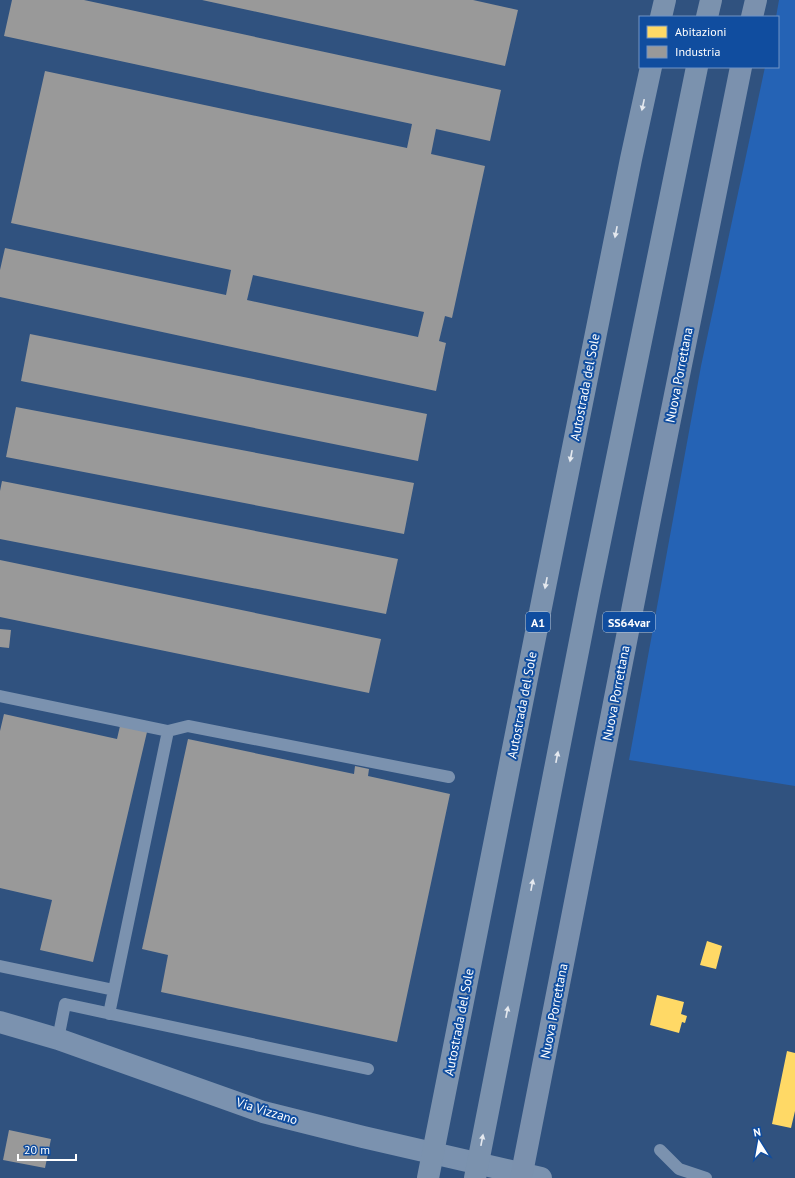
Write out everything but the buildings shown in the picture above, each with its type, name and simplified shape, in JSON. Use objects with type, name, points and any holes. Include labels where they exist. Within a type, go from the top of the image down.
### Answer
[{"type":"highway","points":[[661,16],[665,0]]},
{"type":"highway","points":[[707,16],[711,0]]},
{"type":"highway","points":[[752,16],[756,0]]},
{"type":"highway","name":"Autostrada del Sole","points":[[428,1178],[631,159],[651,68]]},
{"type":"highway","points":[[475,1178],[589,595],[697,68]]},
{"type":"highway","name":"Nuova Porrettana","points":[[521,1178],[648,530],[741,68]]},
{"type":"street","name":"Via Vizzano","points":[[1,1026],[58,1039],[263,1112],[363,1137],[541,1178]]},
{"type":"lane","points":[[0,696],[168,730],[188,726],[449,778]]},
{"type":"lane","points":[[109,1014],[168,730]]},
{"type":"lane","points":[[0,966],[114,990]]},
{"type":"lane","points":[[58,1039],[65,1004],[368,1069]]},
{"type":"lane","points":[[660,1150],[679,1169],[706,1178]]},
{"type":"shaded area","points":[[779,0],[795,0],[795,786],[629,760],[701,366],[765,68],[779,68],[779,16],[776,16]]}]
